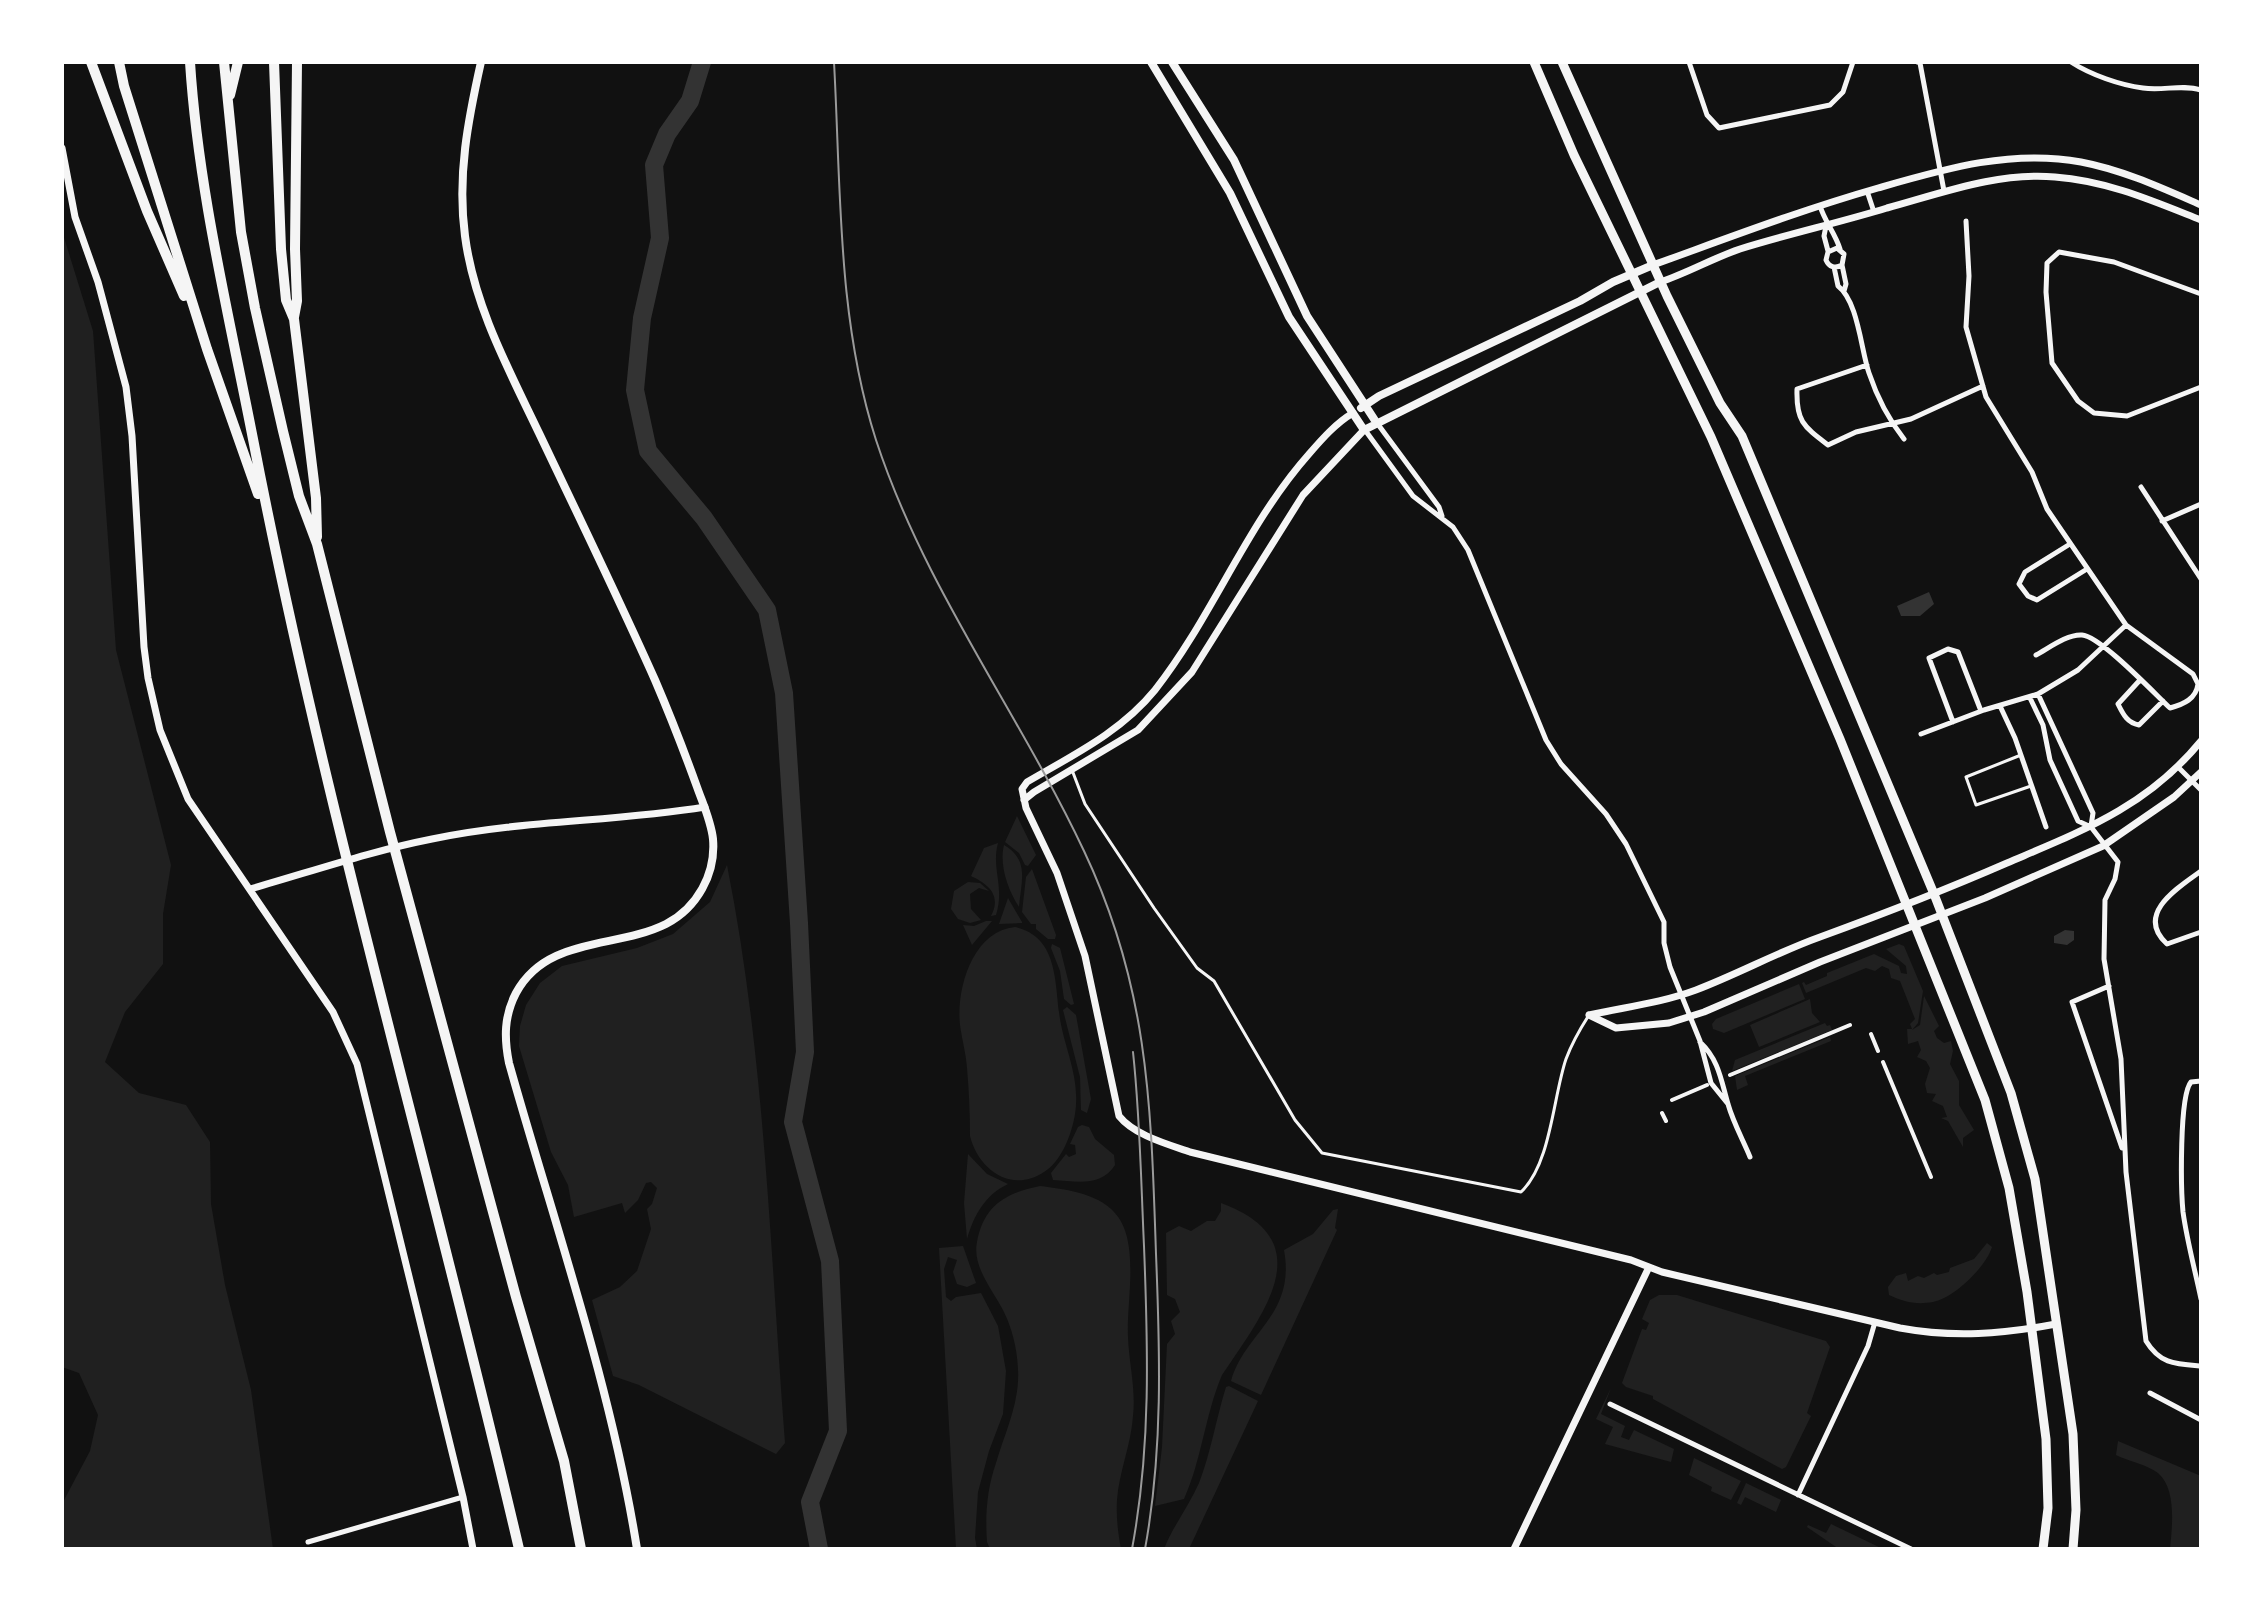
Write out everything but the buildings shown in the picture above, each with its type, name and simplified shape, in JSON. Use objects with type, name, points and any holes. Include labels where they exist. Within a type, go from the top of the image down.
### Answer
[{"type":"highway","points":[[91,62],[147,211],[207,349]]},
{"type":"highway","points":[[119,62],[207,349],[270,527]]},
{"type":"highway","points":[[190,62],[199,159],[270,527],[352,881],[477,1370],[519,1549]]},
{"type":"highway","points":[[224,62],[241,232],[255,308],[299,496],[317,544],[398,862],[516,1297],[564,1461],[581,1549]]},
{"type":"highway","points":[[229,101],[238,62]]},
{"type":"highway","points":[[274,62],[281,249],[286,300],[294,319],[316,498],[317,544]]},
{"type":"highway","points":[[294,319],[297,301],[297,62]]},
{"type":"highway","points":[[1534,62],[1574,155],[1711,437],[1840,739],[1985,1100],[2009,1188],[2031,1329],[2049,1478],[2043,1549]]},
{"type":"highway","points":[[1562,62],[1660,282],[1720,403],[1742,436],[1934,894],[2011,1093],[2035,1179],[2076,1465],[2073,1549]]},
{"type":"main road","points":[[481,62],[466,130],[462,175],[465,236],[476,286],[500,351],[661,693],[712,828],[712,858],[703,889],[695,900],[666,924],[572,950],[541,964],[519,988],[506,1023],[505,1046],[509,1063],[593,1353],[629,1502],[637,1549]]},
{"type":"main road","points":[[1151,62],[1216,169],[1289,317],[1364,430],[1660,282]]},
{"type":"main road","points":[[1172,62],[1234,160],[1307,316],[1376,422]]},
{"type":"main road","points":[[1216,169],[1234,160]]},
{"type":"main road","points":[[1353,413],[1379,396],[1653,265]]},
{"type":"street","points":[[1689,62],[1707,115],[1719,128],[1830,105],[1843,92],[1853,62]]},
{"type":"street","points":[[1920,62],[1944,191]]},
{"type":"street","points":[[2071,62],[2096,75],[2143,88],[2189,86],[2201,90]]},
{"type":"street","points":[[62,148],[75,217],[98,282],[126,387],[132,436],[144,647],[158,720],[188,799],[333,1012],[357,1064],[473,1549]]},
{"type":"street","points":[[1653,265],[1742,230],[1819,205],[1940,170],[2002,158],[2080,161],[2156,185],[2201,205]]},
{"type":"street","points":[[1660,282],[1737,250],[1944,191],[2007,178],[2056,177],[2125,190],[2201,220]]},
{"type":"street","points":[[1867,191],[1874,212]]},
{"type":"street","points":[[1819,205],[1845,257],[1842,265],[1846,284],[1844,291]]},
{"type":"street","points":[[1966,221],[1969,276],[1966,327],[1986,397],[2032,472],[2047,509],[2126,625],[2193,674],[2198,684],[2197,692],[2184,705],[2170,708],[2091,637],[2081,635],[2068,638],[2036,655]]},
{"type":"street","points":[[1827,225],[1824,236],[1828,252],[1826,260],[1834,267],[1838,286],[1844,291],[1853,312],[1867,365],[1892,424],[1904,439]]},
{"type":"street","points":[[1828,252],[1840,249]]},
{"type":"street","points":[[2201,294],[2114,262],[2059,252],[2047,263],[2046,292],[2052,363],[2078,401],[2094,413],[2127,416],[2201,387]]},
{"type":"street","points":[[1834,267],[1842,265]]},
{"type":"street","points":[[1867,365],[1797,389],[1796,412],[1805,427],[1828,445],[1856,432],[1892,424],[1938,408],[1983,386]]},
{"type":"street","points":[[1353,413],[1321,441],[1280,490],[1178,658],[1154,690],[1128,719],[1027,782],[1022,789],[1057,873],[1085,956],[1103,1030],[1115,1107],[1124,1123],[1190,1152],[1631,1260],[1662,1272],[1875,1322],[1954,1335],[2001,1333],[2056,1324]]},
{"type":"street","points":[[1376,422],[1439,507],[1443,517]]},
{"type":"street","points":[[1024,800],[1138,730],[1192,672],[1303,495],[1364,430],[1413,496],[1425,508],[1443,517],[1468,550],[1546,740],[1573,779],[1606,814],[1626,844],[1664,922],[1664,943],[1680,995],[1700,1041],[1711,1083],[1728,1104]]},
{"type":"street","points":[[2141,487],[2201,579]]},
{"type":"street","points":[[2162,521],[2201,504]]},
{"type":"street","points":[[2070,544],[2025,572],[2019,584],[2028,596],[2037,600],[2087,569]]},
{"type":"street","points":[[1921,734],[2038,694],[2078,670],[2126,625]]},
{"type":"street","points":[[1953,722],[1929,658],[1948,649],[1958,652],[1981,711]]},
{"type":"street","points":[[2140,680],[2118,704],[2124,716],[2139,725],[2163,701]]},
{"type":"street","points":[[2038,694],[2093,813],[2091,827]]},
{"type":"street","points":[[2030,698],[2043,725],[2050,760],[2078,821],[2091,827],[2118,862],[2105,900],[2107,942],[2104,959],[2121,1059],[2125,1156],[2146,1341],[2155,1356],[2174,1363],[2201,1366]]},
{"type":"street","points":[[2000,706],[2046,827]]},
{"type":"street","points":[[2045,738],[2050,731],[2055,732]]},
{"type":"street","points":[[1589,1015],[1680,995],[1811,940],[1934,894],[2091,827],[2137,801],[2178,767],[2201,741]]},
{"type":"street","points":[[1072,770],[1085,748]]},
{"type":"street","points":[[2178,767],[2201,790]]},
{"type":"street","points":[[1589,1015],[1616,1028],[1669,1023],[1689,1017],[2103,846],[2148,816],[2201,772]]},
{"type":"street","points":[[250,889],[432,839],[507,827],[705,807]]},
{"type":"street","points":[[2201,871],[2162,900],[2156,920],[2159,937],[2167,944],[2201,932]]},
{"type":"street","points":[[2109,986],[2072,1002],[2125,1156]]},
{"type":"street","points":[[1833,1024],[1836,1031]]},
{"type":"street","points":[[1730,1075],[1850,1025]]},
{"type":"street","points":[[1871,1034],[1878,1051]]},
{"type":"street","points":[[1700,1041],[1719,1069],[1728,1104],[1750,1157]]},
{"type":"street","points":[[1883,1062],[1931,1177]]},
{"type":"street","points":[[2201,1081],[2191,1082],[2185,1092],[2182,1143],[2183,1211],[2201,1299]]},
{"type":"street","points":[[1672,1100],[1707,1085]]},
{"type":"street","points":[[1662,1113],[1666,1121]]},
{"type":"street","points":[[1514,1549],[1649,1267]]},
{"type":"street","points":[[1798,1495],[1868,1346],[1875,1322]]},
{"type":"street","points":[[2150,1393],[2201,1420]]},
{"type":"street","points":[[1610,1404],[1911,1549]]},
{"type":"street","points":[[308,1542],[463,1497]]},
{"type":"lane","points":[[2021,755],[1966,777],[1976,805],[2031,786]]},
{"type":"lane","points":[[1072,770],[1085,804],[1197,968],[1214,981],[1295,1120],[1322,1153],[1521,1192],[1537,1172],[1566,1059],[1589,1015]]},
{"type":"shaded area","points":[[62,231],[93,331],[116,650],[171,865],[163,914],[163,964],[125,1012],[105,1062],[139,1093],[186,1105],[210,1142],[211,1204],[225,1285],[251,1390],[273,1549],[62,1549],[62,1504],[90,1451],[98,1415],[79,1373],[62,1367]]},
{"type":"shaded area","points":[[1929,592],[1934,604],[1920,616],[1901,616],[1897,606]]},
{"type":"shaded area","points":[[1017,816],[1036,855],[1028,866],[1019,853],[1005,842]]},
{"type":"shaded area","points":[[998,843],[998,905],[996,915],[991,916],[995,902],[992,891],[971,876],[984,848]]},
{"type":"shaded area","points":[[1004,845],[1021,865],[1019,907],[1006,877]]},
{"type":"shaded area","points":[[727,865],[750,1009],[765,1153],[785,1443],[776,1454],[639,1385],[613,1376],[592,1300],[620,1287],[637,1271],[651,1229],[647,1209],[657,1188],[651,1182],[646,1183],[638,1200],[625,1213],[622,1203],[574,1217],[568,1185],[551,1152],[519,1046],[526,1005],[540,983],[562,966],[637,948],[673,934],[710,902]]},
{"type":"shaded area","points":[[1032,869],[1055,939],[1048,939],[1022,912],[1026,877]]},
{"type":"shaded area","points":[[968,882],[980,883],[989,891],[979,888],[970,894],[971,909],[981,920],[970,923],[958,919],[951,909],[954,891]]},
{"type":"shaded area","points":[[1008,898],[1022,922],[1022,923],[999,924]]},
{"type":"shaded area","points":[[992,921],[972,945],[963,925],[974,926]]},
{"type":"shaded area","points":[[1015,927],[1039,939],[1051,960],[1061,1025],[1076,1087],[1071,1130],[1056,1161],[1044,1172],[1020,1180],[998,1175],[980,1159],[974,1148],[970,1136],[967,1068],[959,1010],[965,979],[978,950],[1000,931]]},
{"type":"shaded area","points":[[2065,930],[2074,931],[2074,940],[2067,945],[2054,943],[2054,936]]},
{"type":"shaded area","points":[[1052,944],[1060,948],[1074,1004],[1064,999]]},
{"type":"shaded area","points":[[1899,944],[1904,946],[1923,991],[1918,1023],[1912,1030],[1920,1025],[1924,996],[1939,1026],[1934,1031],[1937,1038],[1944,1043],[1951,1041],[1953,1051],[1950,1064],[1959,1081],[1959,1105],[1974,1130],[1963,1138],[1963,1147],[1948,1121],[1941,1118],[1947,1117],[1943,1106],[1932,1101],[1936,1094],[1927,1093],[1925,1084],[1930,1068],[1926,1061],[1917,1057],[1921,1050],[1918,1041],[1908,1044],[1907,1029],[1912,1029],[1910,1024],[1915,1019],[1900,981],[1891,978],[1889,969],[1882,966],[1875,971],[1866,968],[1806,993],[1802,983],[1806,985],[1874,954],[1899,966],[1901,973],[1907,974],[1906,966],[1886,949]]},
{"type":"shaded area","points":[[1799,984],[1805,999],[1724,1033],[1713,1029],[1716,1019]]},
{"type":"shaded area","points":[[1810,999],[1812,1013],[1820,1022],[1759,1047],[1750,1025]]},
{"type":"shaded area","points":[[1067,1007],[1076,1015],[1091,1099],[1087,1113],[1081,1110],[1080,1077],[1063,1010]]},
{"type":"shaded area","points":[[1825,1023],[1832,1030],[1732,1071],[1735,1060]]},
{"type":"shaded area","points":[[1830,1037],[1831,1041],[1745,1076],[1748,1085],[1737,1090],[1735,1076]]},
{"type":"shaded area","points":[[1082,1125],[1089,1127],[1095,1139],[1114,1155],[1115,1165],[1095,1180],[1053,1180],[1051,1173],[1066,1154],[1069,1157],[1076,1154],[1075,1145],[1070,1144]]},
{"type":"shaded area","points":[[968,1154],[987,1174],[1008,1184],[993,1194],[982,1207],[967,1239],[964,1203]]},
{"type":"shaded area","points":[[1040,1186],[1080,1193],[1099,1200],[1114,1212],[1127,1238],[1130,1255],[1128,1337],[1134,1406],[1117,1500],[1121,1549],[990,1549],[987,1542],[989,1492],[1014,1406],[1018,1369],[1011,1331],[977,1260],[977,1242],[985,1219],[998,1203],[1017,1192]]},
{"type":"shaded area","points":[[1221,1203],[1252,1219],[1270,1237],[1277,1258],[1275,1281],[1253,1328],[1222,1375],[1184,1499],[1155,1506],[1162,1447],[1167,1344],[1175,1334],[1171,1321],[1180,1312],[1175,1299],[1167,1295],[1166,1233],[1179,1226],[1191,1231],[1207,1221],[1215,1221],[1221,1211]]},
{"type":"shaded area","points":[[1338,1209],[1337,1230],[1261,1395],[1231,1381],[1238,1364],[1267,1322],[1283,1291],[1286,1272],[1284,1250],[1313,1234],[1333,1210]]},
{"type":"shaded area","points":[[1987,1243],[1992,1247],[1989,1255],[1976,1272],[1950,1295],[1933,1302],[1916,1303],[1889,1295],[1888,1287],[1896,1276],[1906,1273],[1908,1281],[1918,1276],[1924,1278],[1934,1273],[1949,1272],[1950,1268],[1974,1259]]},
{"type":"shaded area","points":[[963,1246],[976,1283],[967,1287],[957,1284],[953,1272],[957,1260],[948,1257],[944,1269],[946,1297],[951,1301],[956,1297],[981,1293],[998,1326],[1006,1371],[1003,1414],[978,1492],[977,1549],[956,1549],[939,1248]]},
{"type":"shaded area","points":[[1659,1295],[1677,1295],[1826,1341],[1830,1347],[1807,1413],[1811,1416],[1786,1467],[1782,1469],[1653,1399],[1653,1396],[1622,1383],[1642,1329],[1646,1330],[1649,1323],[1642,1319],[1650,1300]]},
{"type":"shaded area","points":[[1226,1387],[1258,1401],[1189,1549],[1164,1549],[1199,1483]]},
{"type":"shaded area","points":[[1611,1388],[1601,1414],[1625,1426],[1621,1437],[1629,1440],[1634,1430],[1674,1449],[1671,1462],[1605,1444],[1613,1427],[1596,1419]]},
{"type":"shaded area","points":[[2118,1441],[2201,1476],[2201,1549],[2170,1549],[2172,1509],[2164,1480],[2154,1470],[2116,1455]]},
{"type":"shaded area","points":[[1694,1458],[1741,1481],[1731,1500],[1711,1491],[1712,1487],[1689,1475]]},
{"type":"shaded area","points":[[1746,1483],[1781,1500],[1776,1512],[1745,1497],[1741,1505],[1737,1503]]},
{"type":"shaded area","points":[[1831,1524],[1883,1549],[1839,1549],[1807,1527],[1826,1533]]},
{"type":"waterway","points":[[702,62],[690,101],[667,134],[654,165],[660,238],[642,318],[635,390],[648,451],[704,518],[767,610],[784,693],[805,1052],[793,1122],[830,1261],[838,1431],[810,1502],[819,1549]]},
{"type":"tram line","points":[[834,62],[847,300],[863,394],[876,440],[920,547],[1084,851],[1106,902],[1134,1000],[1152,1148],[1158,1328],[1159,1402],[1155,1475],[1145,1549]]},
{"type":"tram line","points":[[1132,1549],[1145,1436],[1147,1360],[1140,1149],[1133,1052]]}]
